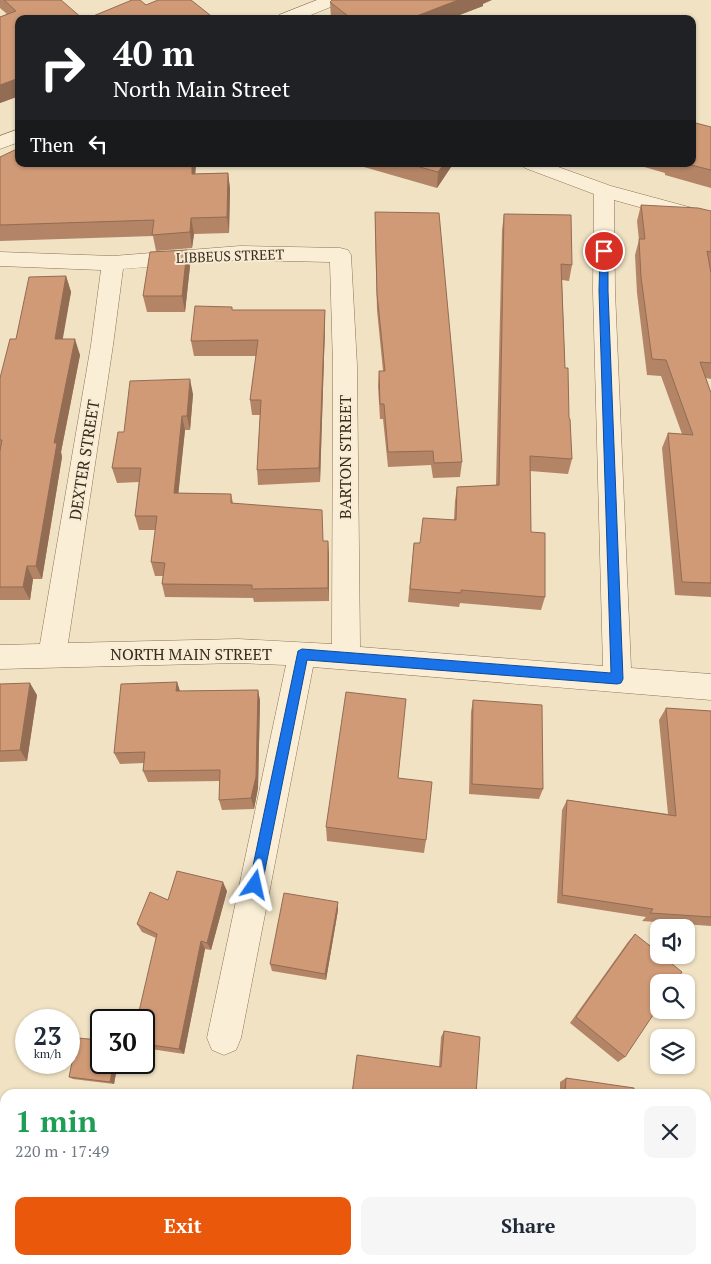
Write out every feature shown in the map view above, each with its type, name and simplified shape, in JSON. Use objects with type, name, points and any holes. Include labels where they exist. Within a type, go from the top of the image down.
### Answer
[{"type":"street","points":[[295,15],[332,0]]},
{"type":"street","points":[[0,144],[15,137]]},
{"type":"street","points":[[540,167],[604,191],[711,220]]},
{"type":"street","points":[[604,191],[604,291],[617,679]]},
{"type":"street","name":"LIBBEUS STREET","points":[[0,259],[113,263],[240,253],[340,255]]},
{"type":"street","name":"BARTON STREET","points":[[340,255],[345,366],[346,658]]},
{"type":"street","name":"DEXTER STREET","points":[[52,656],[102,345],[113,263]]},
{"type":"street","name":"NORTH MAIN STREET","points":[[0,657],[238,651],[302,654],[711,687]]},
{"type":"street","points":[[224,1038],[302,654]]},
{"type":"building","points":[[4,0],[61,0],[78,15],[15,15],[15,79],[0,85],[0,17],[16,11]]},
{"type":"building","points":[[132,0],[140,0],[146,5],[158,0],[191,0],[210,15],[96,15]]},
{"type":"building","points":[[332,0],[458,0],[419,15],[347,15],[330,2]]},
{"type":"building","points":[[696,123],[711,127],[711,170],[696,166]]},
{"type":"building","points":[[15,150],[15,167],[192,167],[192,174],[228,173],[227,217],[191,218],[190,232],[152,235],[154,220],[0,225],[0,157]]},
{"type":"building","points":[[420,167],[442,167],[438,172]]},
{"type":"building","points":[[641,205],[698,208],[711,211],[711,252],[707,251],[711,273],[711,363],[700,362],[711,393],[711,583],[682,582],[668,433],[693,435],[666,360],[652,359],[641,277],[639,239],[645,239]]},
{"type":"building","points":[[375,212],[439,213],[462,462],[434,463],[433,451],[388,452],[384,404],[380,404],[379,371],[385,371],[377,294]]},
{"type":"building","points":[[504,214],[571,215],[572,265],[561,264],[565,368],[568,368],[572,459],[530,456],[531,532],[545,533],[545,597],[461,590],[461,593],[410,589],[414,543],[420,543],[423,518],[456,520],[457,487],[499,485]]},
{"type":"building","points":[[187,250],[182,296],[143,296],[150,252]]},
{"type":"building","points":[[66,276],[55,339],[75,339],[54,443],[57,443],[36,566],[27,566],[23,587],[0,587],[0,451],[2,440],[0,440],[0,378],[10,339],[16,339],[29,277]]},
{"type":"building","points":[[195,306],[232,307],[232,310],[325,310],[319,468],[257,470],[261,400],[250,400],[258,340],[191,341]]},
{"type":"building","points":[[190,379],[187,416],[182,416],[174,493],[231,494],[231,503],[322,510],[323,541],[328,541],[328,588],[252,589],[252,585],[162,584],[165,563],[151,562],[157,516],[135,516],[141,468],[112,468],[118,432],[124,432],[130,381]]},
{"type":"building","points":[[177,682],[176,691],[258,690],[256,777],[251,798],[219,800],[220,770],[143,771],[145,752],[114,753],[121,684]]},
{"type":"building","points":[[30,683],[20,750],[0,751],[0,684]]},
{"type":"building","points":[[346,692],[406,699],[398,778],[432,782],[426,840],[326,827]]},
{"type":"building","points":[[473,700],[542,705],[543,789],[472,784]]},
{"type":"building","points":[[666,708],[711,711],[711,917],[650,913],[653,909],[562,895],[567,800],[676,816]]},
{"type":"building","points":[[177,871],[223,882],[207,943],[201,941],[179,1049],[155,1046],[155,1009],[140,1009],[157,934],[137,924],[150,892],[168,900]]},
{"type":"building","points":[[284,893],[338,902],[325,974],[270,964]]},
{"type":"building","points":[[635,934],[650,946],[650,964],[672,964],[682,972],[681,974],[650,974],[650,1019],[625,1057],[576,1017]]},
{"type":"building","points":[[444,1031],[480,1037],[476,1089],[353,1089],[357,1055],[441,1067]]},
{"type":"building","points":[[80,1038],[90,1039],[90,1074],[112,1074],[110,1082],[69,1077],[70,1074],[80,1074]]},
{"type":"building","points":[[566,1078],[634,1088],[634,1089],[565,1089]]},
{"type":"route","points":[[255,885],[302,654],[617,679],[604,251]]}]
